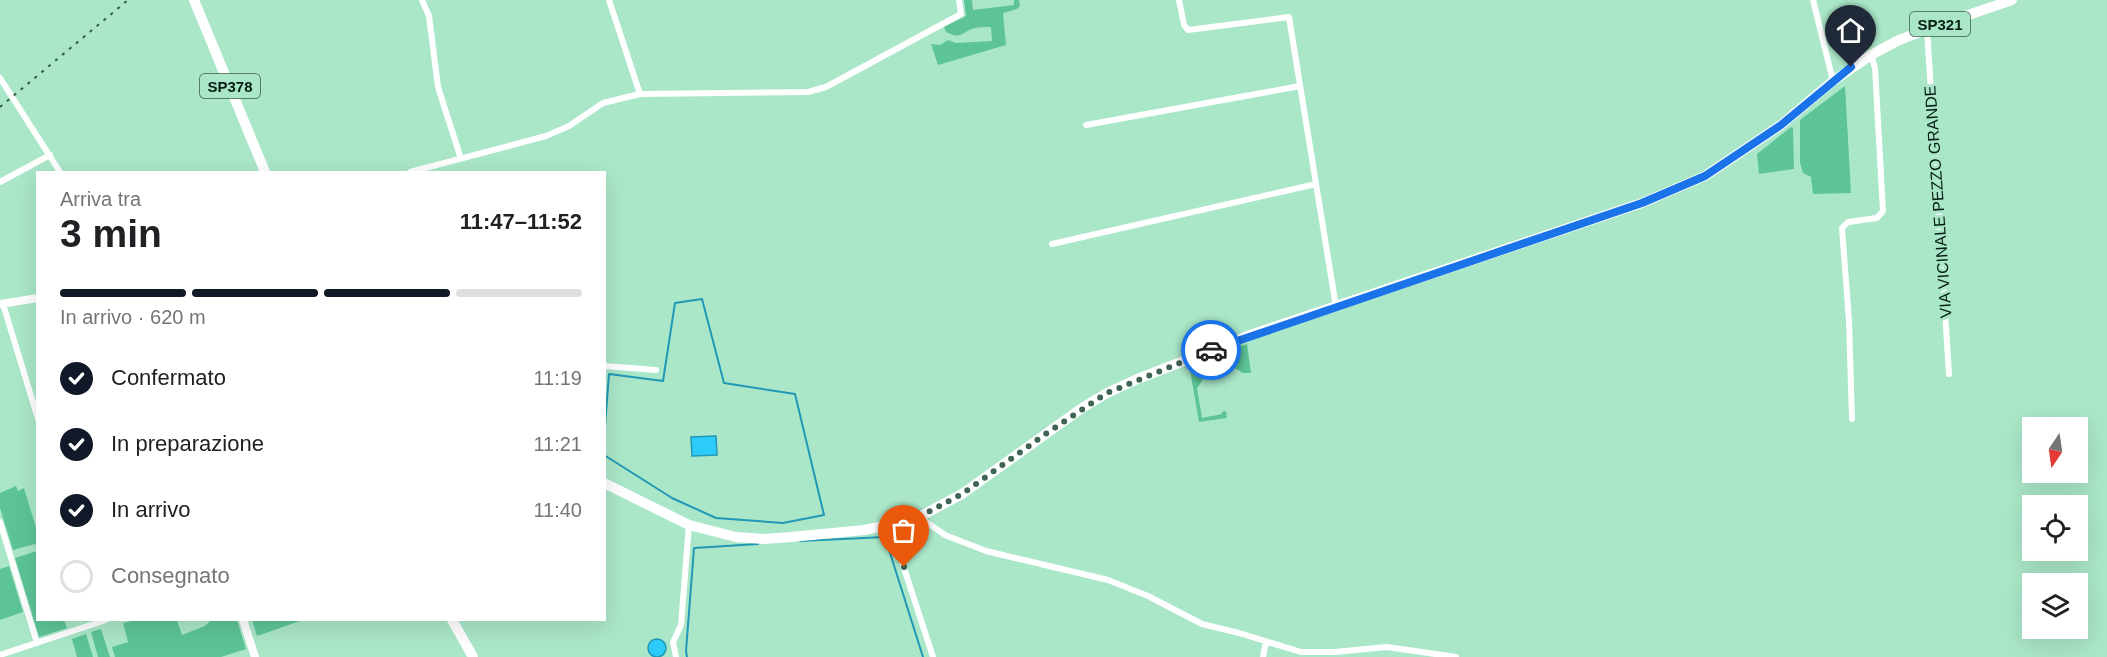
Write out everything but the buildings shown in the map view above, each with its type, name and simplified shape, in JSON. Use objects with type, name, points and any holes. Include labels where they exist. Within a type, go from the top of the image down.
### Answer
[{"type":"main road","name":"SP378","points":[[194,0],[265,171]]},
{"type":"main road","name":"SP321","points":[[606,484],[688,525],[736,537],[763,539],[833,534],[890,525],[919,517],[969,489],[1107,393],[1253,334],[1336,308],[1642,203],[1705,176],[1781,125],[1833,81],[1871,55],[1927,29],[2012,0]]},
{"type":"main road","points":[[453,621],[473,657]]},
{"type":"street","points":[[422,0],[429,16],[438,87],[461,159]]},
{"type":"street","points":[[609,0],[640,94]]},
{"type":"street","points":[[414,171],[546,136],[569,126],[603,103],[640,94],[807,92],[826,87],[961,14],[959,0]]},
{"type":"street","points":[[1179,0],[1184,25],[1188,30],[1289,17],[1336,308]]},
{"type":"street","points":[[1813,0],[1833,81]]},
{"type":"street","name":"VIA VICINALE PEZZO GRANDE","points":[[1927,29],[1949,374]]},
{"type":"street","points":[[1852,419],[1842,228],[1848,222],[1877,218],[1883,211],[1875,68],[1871,55]]},
{"type":"street","points":[[0,78],[59,171]]},
{"type":"street","points":[[1086,125],[1300,86]]},
{"type":"street","points":[[0,182],[50,155]]},
{"type":"street","points":[[1052,244],[1316,184]]},
{"type":"street","points":[[36,298],[1,304],[36,413]]},
{"type":"street","points":[[606,366],[656,370]]},
{"type":"street","points":[[919,517],[945,535],[986,551],[1108,580],[1148,596],[1202,624],[1301,652],[1335,652],[1387,647],[1456,657]]},
{"type":"street","points":[[0,522],[37,643]]},
{"type":"street","points":[[676,657],[673,642],[681,626],[688,525]]},
{"type":"street","points":[[890,525],[933,657]]},
{"type":"street","points":[[2,655],[99,621]]},
{"type":"street","points":[[243,621],[255,657]]},
{"type":"street","points":[[1263,657],[1266,641]]},
{"type":"green space","points":[[964,0],[972,0],[973,10],[1014,5],[1014,0],[1019,0],[1020,6],[1003,13],[1006,45],[938,65],[931,44],[940,45],[948,40],[956,43],[992,41],[991,27],[975,28],[959,35],[946,32],[944,27],[966,16]]},
{"type":"green space","points":[[1845,86],[1851,193],[1813,194],[1811,177],[1803,173],[1800,163],[1800,120]]},
{"type":"green space","points":[[1791,127],[1793,128],[1794,169],[1759,174],[1757,154]]},
{"type":"green space","points":[[1247,344],[1251,373],[1243,373],[1233,367],[1229,350]]},
{"type":"green space","points":[[1221,352],[1224,354],[1222,362],[1209,371],[1197,388],[1202,418],[1226,411],[1227,418],[1199,422],[1189,364]]},
{"type":"green space","points":[[16,486],[18,491],[24,488],[36,528],[36,547],[35,544],[13,550],[0,508],[0,493]]},
{"type":"green space","points":[[36,551],[36,621],[64,621],[67,628],[39,637],[15,558]]},
{"type":"green space","points":[[9,566],[23,612],[0,620],[0,569]]},
{"type":"green space","points":[[177,621],[182,635],[205,626],[210,621],[237,621],[246,649],[221,657],[115,657],[112,647],[128,642],[123,623]]},
{"type":"green space","points":[[252,621],[300,621],[257,636]]},
{"type":"green space","points":[[101,629],[110,657],[98,657],[91,632]]},
{"type":"green space","points":[[86,634],[93,657],[77,657],[72,639]]},
{"type":"water","points":[[716,436],[717,455],[692,456],[691,437]]},
{"type":"water","points":[[653,639],[661,639],[666,644],[664,655],[653,657],[648,652],[648,644]]},
{"type":"waterway","points":[[606,413],[609,374],[663,381],[675,303],[702,299],[724,383],[795,394],[824,515],[783,523],[716,518],[672,498],[606,456]]},
{"type":"waterway","points":[[800,541],[885,537],[923,657]]},
{"type":"waterway","points":[[687,657],[694,548],[758,544]]},
{"type":"railway","points":[[0,107],[128,0]]},
{"type":"way so far","points":[[904,567],[890,525],[919,517],[962,494],[1082,408],[1107,393],[1211,350]]},
{"type":"route","points":[[1211,350],[1642,203],[1705,176],[1781,125],[1851,67]]}]
